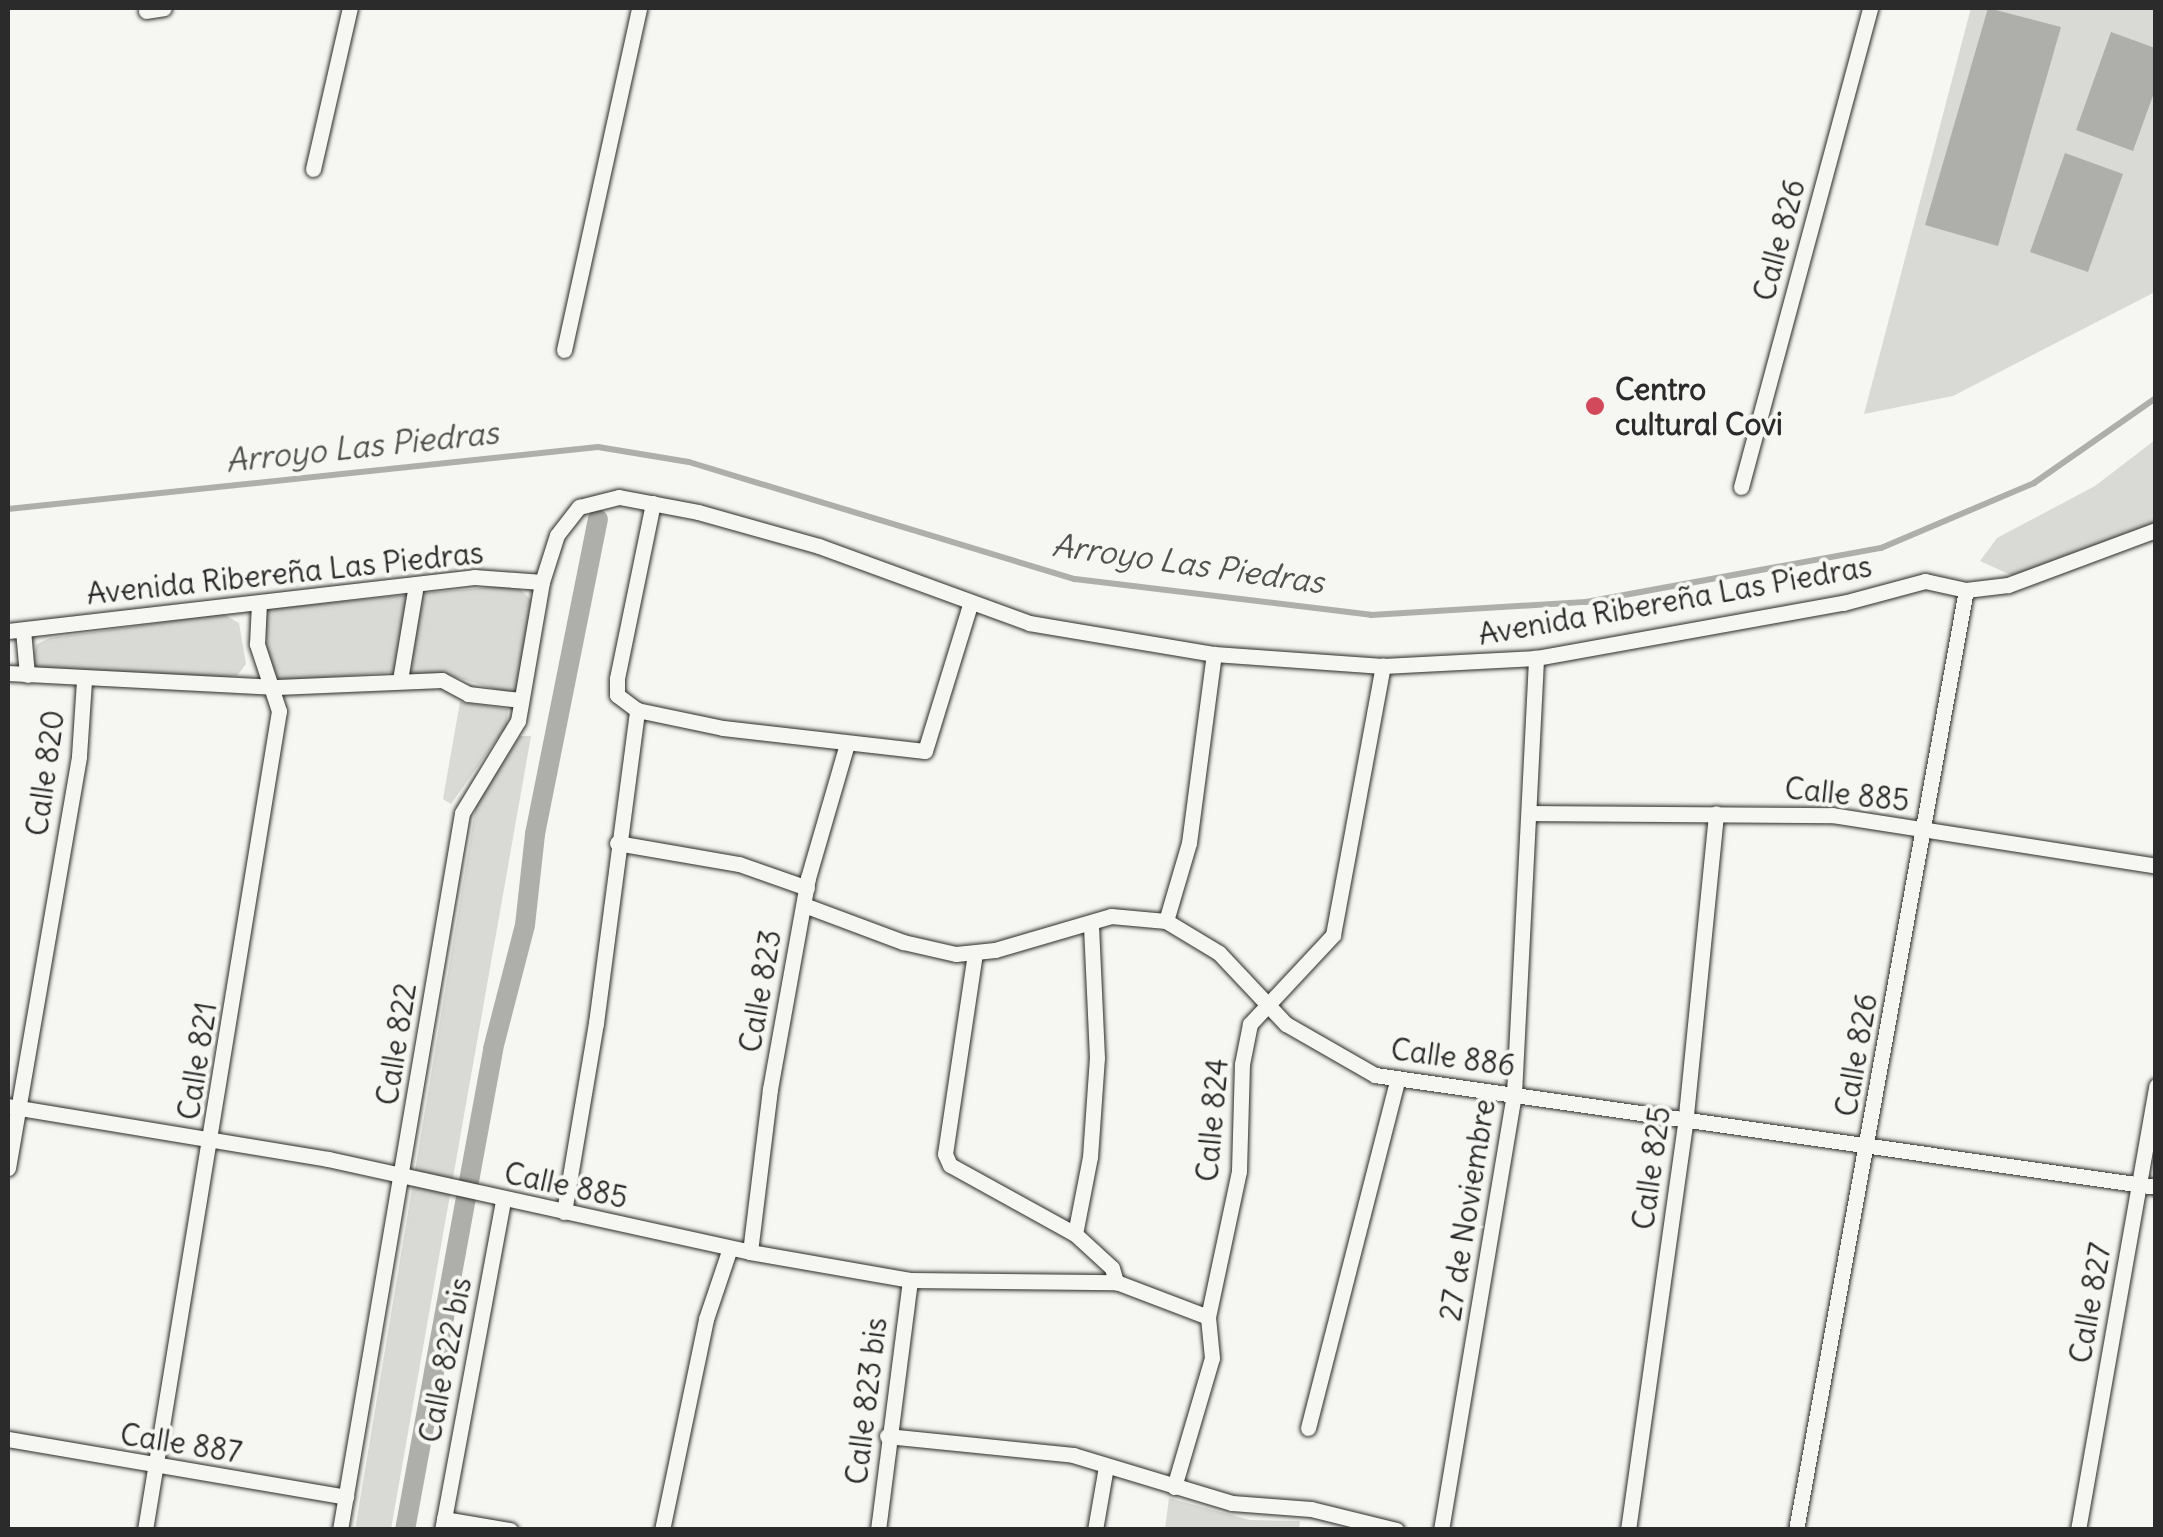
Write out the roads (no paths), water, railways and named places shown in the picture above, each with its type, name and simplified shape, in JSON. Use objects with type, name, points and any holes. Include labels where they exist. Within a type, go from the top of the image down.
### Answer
[{"type":"street","points":[[146,11],[164,8]]},
{"type":"street","points":[[314,169],[350,8]]},
{"type":"street","points":[[564,350],[639,8]]},
{"type":"street","name":"Calle 826","points":[[1742,487],[1870,8]]},
{"type":"street","name":"Avenida Ribereña Las Piedras","points":[[15,631],[474,576],[542,582],[557,535],[580,508],[619,496],[820,546],[970,605],[1029,623],[1214,654],[1383,666],[1536,658],[1843,603],[1925,581],[1966,590],[2031,579],[2156,530]]},
{"type":"street","points":[[653,503],[616,679],[617,694],[637,710],[847,744],[926,752],[970,605]]},
{"type":"street","name":"Calle 822","points":[[340,1530],[462,813],[513,732],[542,582]]},
{"type":"street","points":[[400,680],[416,584]]},
{"type":"street","name":"Calle 826","points":[[1796,1530],[1966,590]]},
{"type":"street","name":"Calle 821","points":[[144,1530],[212,1142],[280,711],[276,687],[257,644],[259,603]]},
{"type":"street","points":[[15,631],[27,675]]},
{"type":"street","points":[[1166,922],[1190,844],[1214,654]]},
{"type":"street","name":"27 de Noviembre","points":[[1441,1530],[1514,1094],[1536,658]]},
{"type":"street","name":"Calle 824","points":[[1174,1487],[1212,1358],[1208,1317],[1239,1171],[1242,1064],[1250,1024],[1266,1001],[1324,947],[1336,926],[1383,666]]},
{"type":"street","points":[[8,673],[84,681],[276,687],[442,680],[468,694],[521,700]]},
{"type":"street","name":"Calle 820","points":[[8,1168],[13,1107],[78,756],[84,681]]},
{"type":"street","points":[[564,1212],[596,1024],[637,710]]},
{"type":"street","name":"Calle 823","points":[[750,1252],[770,1089],[806,896],[847,744]]},
{"type":"street","name":"Calle 885","points":[[1531,813],[1832,815],[2156,866]]},
{"type":"street","name":"Calle 825","points":[[1628,1530],[1686,1115],[1716,813]]},
{"type":"street","name":"Calle 886","points":[[617,843],[739,864],[926,949],[975,953],[1124,915],[1166,922],[1219,953],[1300,1033],[1353,1065],[1397,1080],[1686,1115],[2156,1187]]},
{"type":"street","points":[[1075,1234],[1090,1157],[1097,1058],[1090,924]]},
{"type":"street","points":[[975,953],[945,1154],[954,1171],[1075,1234],[1112,1268],[1116,1282],[1208,1317]]},
{"type":"street","points":[[1308,1428],[1397,1080]]},
{"type":"street","name":"Calle 827","points":[[2078,1530],[2156,1086]]},
{"type":"street","name":"Calle 885","points":[[13,1107],[328,1159],[445,1188],[730,1248],[910,1280],[1116,1282]]},
{"type":"street","name":"Calle 822 bis","points":[[443,1524],[503,1200]]},
{"type":"street","points":[[662,1530],[706,1319],[730,1248]]},
{"type":"street","name":"Calle 823 bis","points":[[878,1530],[887,1436],[910,1280]]},
{"type":"street","points":[[887,1436],[1050,1452],[1232,1502],[1312,1509],[1396,1530]]},
{"type":"street","name":"Calle 887","points":[[8,1438],[155,1468],[346,1498]]},
{"type":"street","points":[[1095,1530],[1106,1466]]},
{"type":"street","points":[[443,1524],[510,1530]]},
{"type":"waterway","name":"Arroyo Las Piedras","points":[[8,509],[598,447],[689,462],[1075,579],[1371,615],[1586,602],[1881,548],[2034,483],[2156,398]]},
{"type":"waterway","points":[[405,1530],[493,1049],[525,925],[535,834],[598,519]]},
{"type":"place","name":"Centro cultural Covi","points":[[1595,406]]}]
